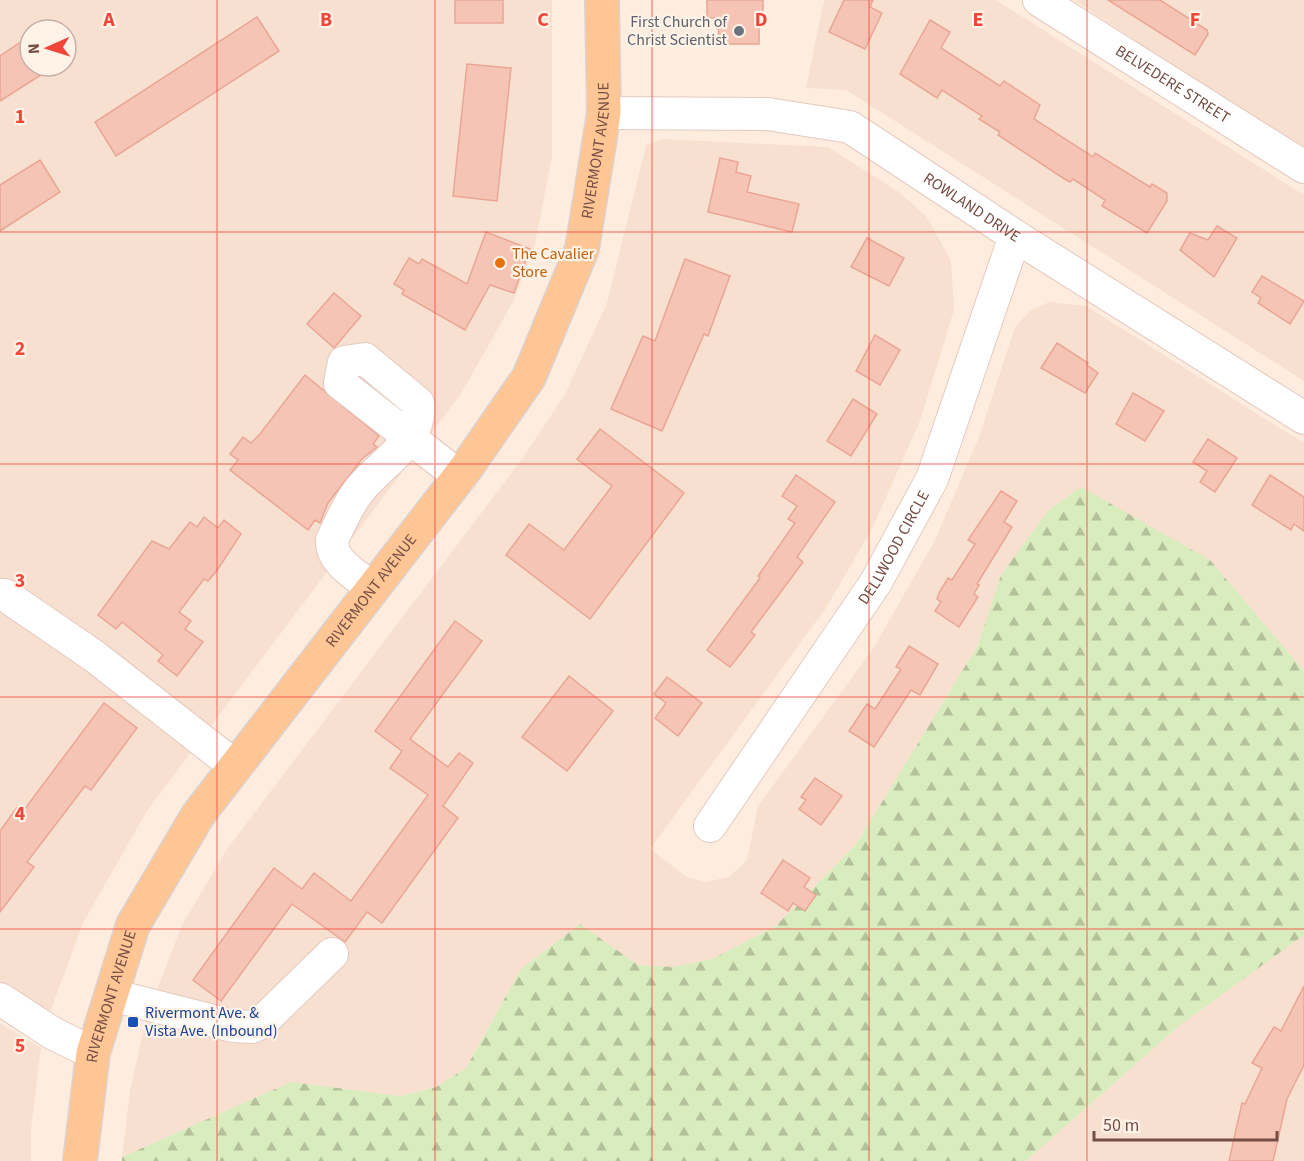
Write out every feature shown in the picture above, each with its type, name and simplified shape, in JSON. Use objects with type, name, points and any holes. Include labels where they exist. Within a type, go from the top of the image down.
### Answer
[{"type":"main road","name":"RIVERMONT AVENUE","points":[[80,1161],[93,1053],[133,925],[198,815],[460,477],[530,377],[582,249],[604,113],[602,0]]},
{"type":"street","name":"BELVEDERE STREET","points":[[1039,0],[1304,167]]},
{"type":"street","name":"ROWLAND DRIVE","points":[[604,113],[768,114],[850,127],[1015,236],[1304,418]]},
{"type":"street","name":"DELLWOOD CIRCLE","points":[[710,826],[876,582],[932,479],[1015,236]]},
{"type":"street","points":[[373,588],[336,558],[331,549],[332,540],[358,491],[411,438],[460,477]]},
{"type":"street","points":[[0,595],[4,595],[94,656],[235,766]]},
{"type":"street","points":[[111,995],[233,1026],[252,1027],[261,1023],[332,954]]},
{"type":"street","points":[[0,999],[54,1034],[93,1053]]},
{"type":"shaded area","points":[[0,0],[552,0],[552,156],[535,244],[513,302],[461,394],[147,811],[83,923],[49,1015],[0,983]]},
{"type":"shaded area","points":[[824,0],[996,0],[1304,195],[1304,381],[846,90],[806,88]]},
{"type":"shaded area","points":[[1074,0],[1304,0],[1304,151],[1256,121]]},
{"type":"shaded area","points":[[662,139],[828,147],[899,192],[927,217],[951,261],[954,310],[920,421],[872,529],[826,608],[650,849],[687,877],[705,882],[729,877],[747,860],[758,806],[874,647],[935,540],[979,437],[1015,327],[1030,311],[1049,302],[1086,306],[1304,443],[1304,671],[1210,560],[1001,575],[978,645],[857,843],[776,926],[712,959],[672,967],[638,965],[580,924],[521,969],[466,1068],[436,1087],[400,1096],[291,1082],[122,1157],[130,1091],[147,1015],[182,925],[227,849],[522,459],[565,394],[607,303],[646,145]]},
{"type":"shaded area","points":[[1304,935],[1304,1161],[1026,1161],[1180,1025]]},
{"type":"shaded area","points":[[0,1023],[41,1048],[31,1129],[31,1161],[0,1161]]},
{"type":"green space","points":[[1081,487],[1210,560],[1304,671],[1304,935],[1180,1025],[1026,1161],[122,1161],[122,1157],[291,1082],[400,1096],[436,1087],[466,1068],[521,969],[580,924],[638,965],[672,967],[712,959],[776,926],[857,843],[978,645],[1001,575],[1048,511]]},
{"type":"building","points":[[455,0],[503,0],[503,23],[455,23]]},
{"type":"building","name":"First Church of Christ Scientist","points":[[707,0],[763,0],[763,18],[759,18],[759,44],[719,44],[718,18],[707,18]]},
{"type":"building","points":[[844,0],[873,0],[870,7],[882,13],[865,49],[829,32]]},
{"type":"building","points":[[1108,0],[1160,0],[1207,30],[1208,34],[1195,55]]},
{"type":"building","points":[[257,17],[279,51],[116,156],[95,122]]},
{"type":"building","points":[[930,20],[950,32],[941,48],[1000,86],[1004,81],[1040,105],[1034,119],[1093,157],[1095,153],[1150,187],[1152,184],[1167,193],[1167,201],[1147,233],[1102,206],[1105,200],[1073,179],[1070,182],[1063,178],[998,135],[1000,132],[979,119],[982,116],[942,90],[937,98],[900,74]]},
{"type":"building","points":[[18,44],[18,78],[36,78],[0,101],[0,56]]},
{"type":"building","points":[[467,64],[511,68],[497,201],[453,196]]},
{"type":"building","points":[[720,158],[738,162],[736,172],[751,176],[747,192],[799,204],[792,232],[708,212]]},
{"type":"building","points":[[40,160],[60,192],[0,231],[0,185]]},
{"type":"building","points":[[1217,226],[1237,238],[1214,277],[1180,250],[1190,233],[1208,240]]},
{"type":"building","points":[[486,232],[530,249],[514,293],[490,285],[465,330],[402,294],[404,290],[394,284],[409,258],[419,264],[422,259],[467,284]]},
{"type":"building","points":[[867,238],[904,258],[889,286],[851,267]]},
{"type":"building","points":[[685,259],[730,276],[708,336],[704,334],[662,431],[611,409],[643,336],[655,341]]},
{"type":"building","points":[[1262,276],[1304,301],[1290,324],[1258,303],[1261,298],[1252,292]]},
{"type":"building","points":[[334,293],[361,316],[334,348],[307,324]]},
{"type":"building","points":[[875,335],[900,350],[880,385],[856,371]]},
{"type":"building","points":[[1057,343],[1088,363],[1087,365],[1098,373],[1085,393],[1041,368]]},
{"type":"building","points":[[305,375],[379,436],[373,444],[377,447],[362,459],[328,503],[320,523],[315,520],[308,530],[230,470],[238,460],[230,454],[243,437],[251,443],[260,434]]},
{"type":"building","points":[[1133,393],[1164,411],[1145,441],[1116,424]]},
{"type":"building","points":[[853,399],[877,414],[851,456],[827,441]]},
{"type":"building","points":[[600,429],[684,493],[590,619],[506,555],[529,524],[564,550],[612,486],[577,459]]},
{"type":"building","points":[[1208,439],[1237,458],[1215,492],[1200,482],[1207,471],[1193,462]]},
{"type":"building","points":[[796,475],[835,502],[797,557],[803,562],[751,632],[755,635],[730,667],[707,650],[760,578],[758,576],[795,523],[788,519],[797,506],[782,496]]},
{"type":"building","points":[[1270,475],[1304,497],[1304,531],[1294,524],[1291,530],[1252,505]]},
{"type":"building","points":[[1001,491],[1017,501],[1004,522],[1012,527],[977,584],[979,585],[974,594],[978,597],[959,627],[935,611],[941,602],[937,599],[948,578],[952,580],[975,544],[968,540]]},
{"type":"building","points":[[204,517],[218,528],[224,520],[241,534],[218,569],[208,581],[204,579],[179,612],[191,621],[185,629],[203,642],[177,676],[158,661],[163,655],[122,622],[116,629],[98,615],[152,541],[169,549],[190,522],[197,527]]},
{"type":"building","points":[[455,621],[482,641],[410,739],[448,767],[459,753],[473,763],[443,806],[458,818],[382,923],[367,912],[345,942],[292,904],[221,1001],[193,980],[274,868],[302,889],[314,873],[351,901],[428,795],[390,768],[402,751],[375,731]]},
{"type":"building","points":[[909,646],[938,664],[920,695],[911,690],[874,747],[849,731],[867,704],[875,709],[901,669],[896,667]]},
{"type":"building","points":[[569,676],[613,711],[567,771],[522,737]]},
{"type":"building","points":[[667,677],[702,703],[678,736],[655,718],[666,703],[654,694]]},
{"type":"building","points":[[104,703],[137,728],[91,790],[85,786],[27,862],[34,867],[0,912],[0,831],[18,806],[24,810]]},
{"type":"building","points":[[815,778],[842,796],[821,825],[799,809],[806,800],[801,797]]},
{"type":"building","points":[[783,860],[810,878],[804,887],[816,895],[805,911],[793,903],[788,911],[761,893]]},
{"type":"building","points":[[1304,986],[1304,1065],[1287,1099],[1273,1161],[1229,1161],[1242,1103],[1245,1104],[1262,1068],[1252,1063],[1274,1027],[1281,1031]]},
{"type":"place","name":"First Church of Christ Scientist","points":[[739,31]]},
{"type":"place","name":"The Cavalier Store","points":[[500,263]]},
{"type":"place","name":"Rivermont Ave. & Vista Ave. (Inbound)","points":[[133,1022]]}]
